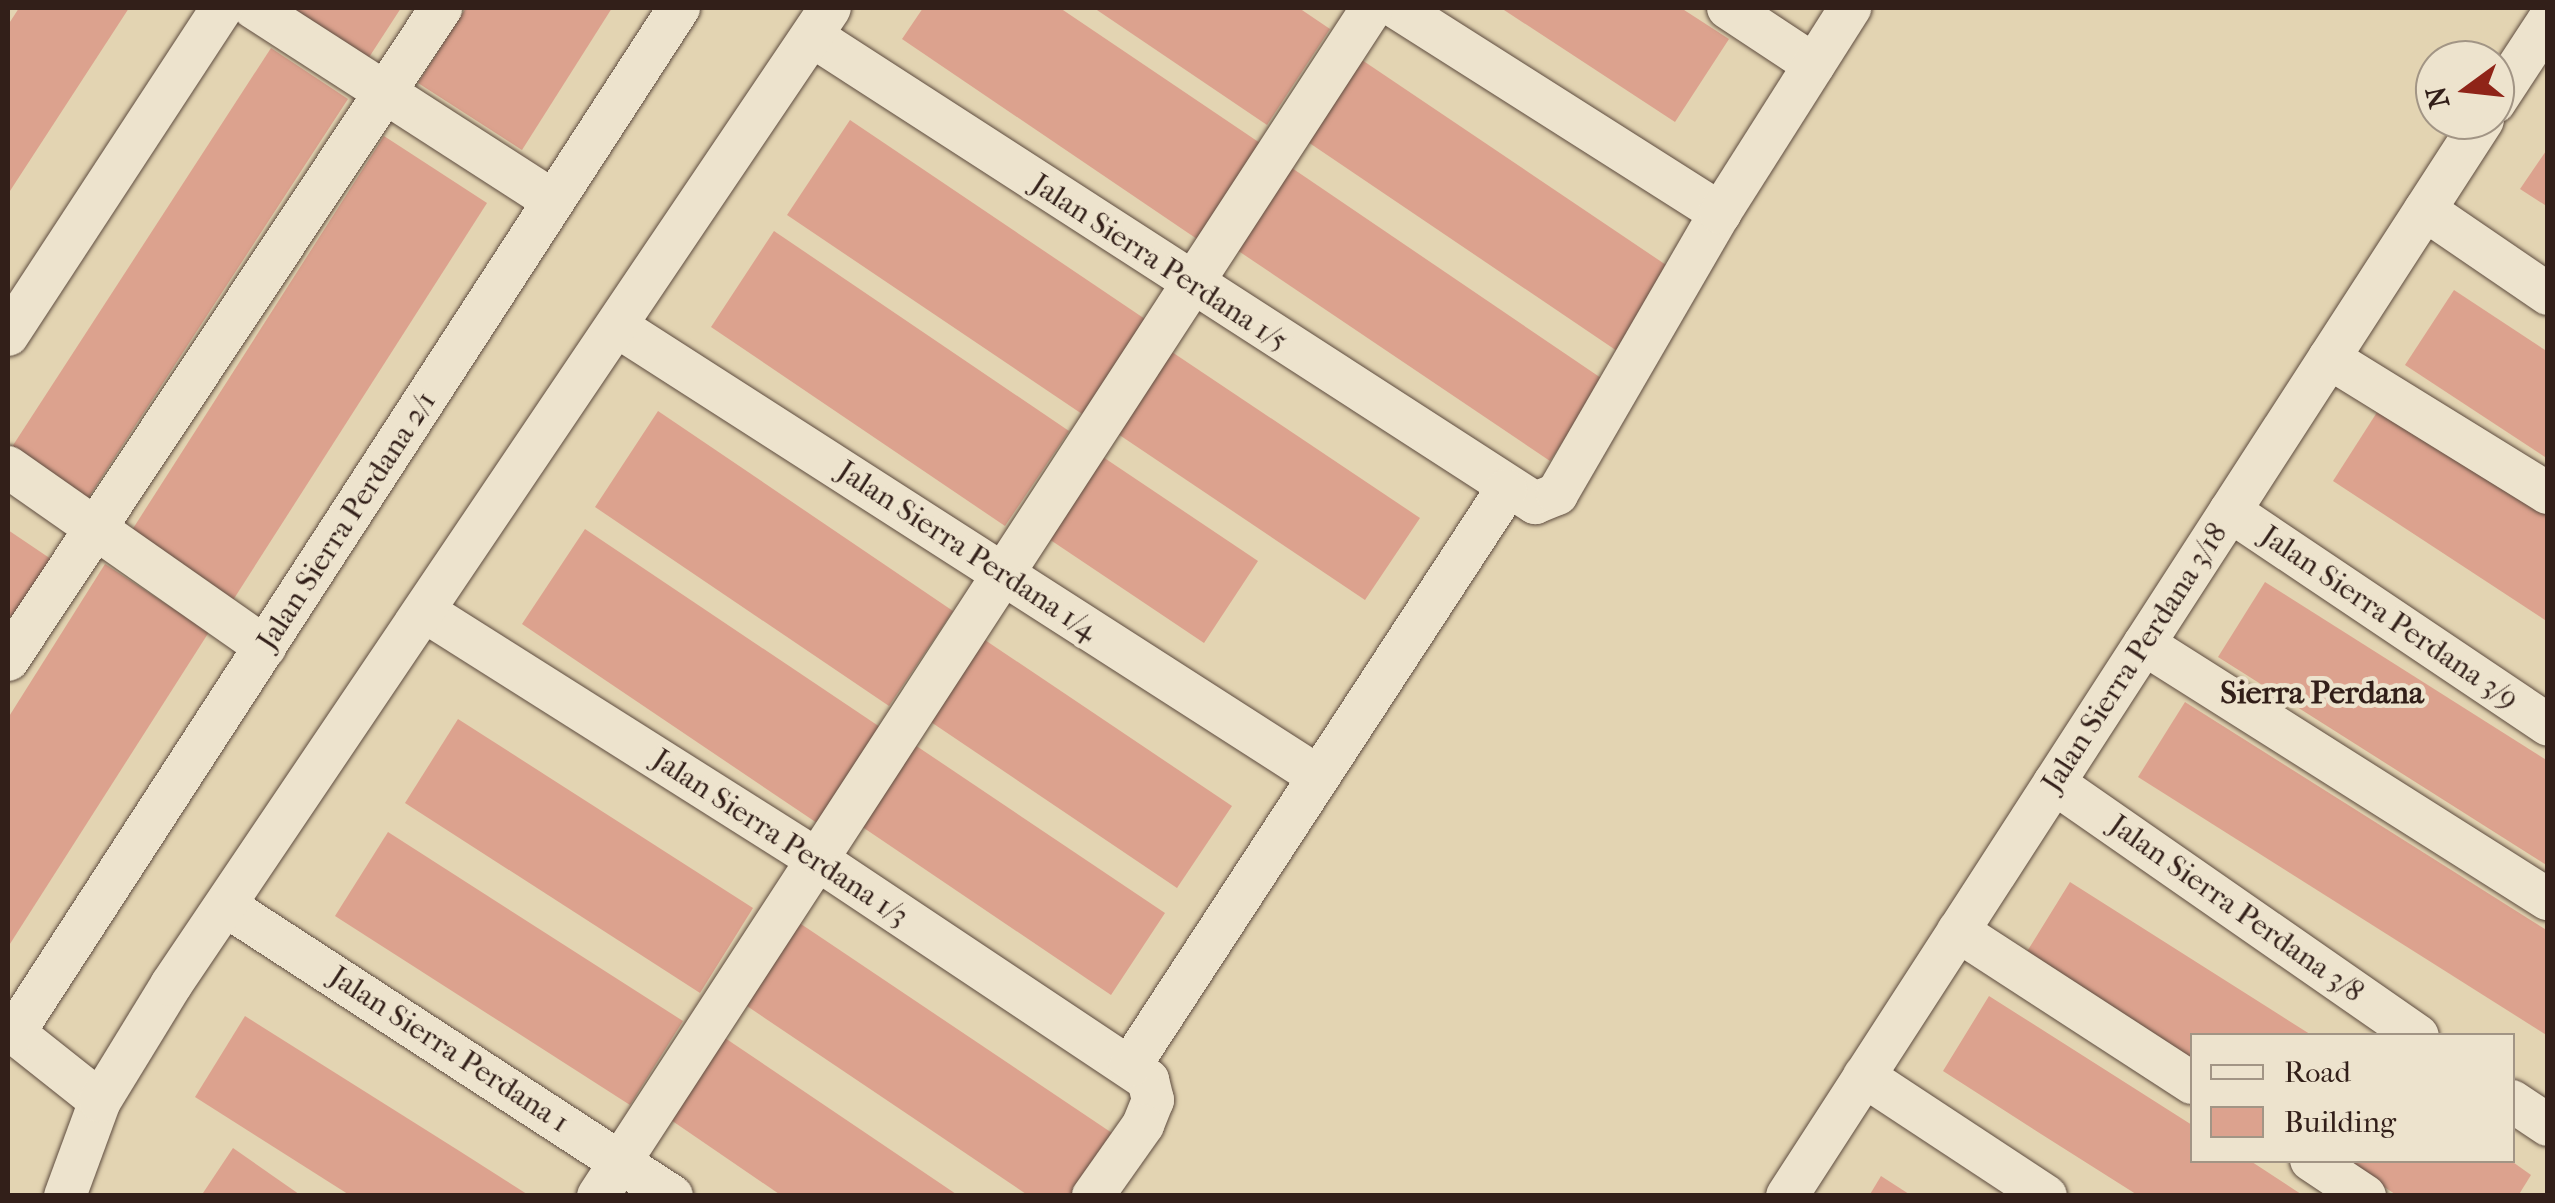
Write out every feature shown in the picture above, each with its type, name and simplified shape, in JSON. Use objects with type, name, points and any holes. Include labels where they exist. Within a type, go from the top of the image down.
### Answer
[{"type":"street","points":[[8,336],[222,8]]},
{"type":"street","points":[[254,8],[553,201]]},
{"type":"street","points":[[8,660],[441,8]]},
{"type":"street","name":"Jalan Sierra Perdana 2/1","points":[[11,1030],[266,647],[678,8]]},
{"type":"street","points":[[609,1179],[1372,8]]},
{"type":"street","points":[[1397,8],[1720,213]]},
{"type":"street","points":[[1728,8],[1814,64]]},
{"type":"street","points":[[1093,1196],[1143,1125],[1152,1100],[1148,1080],[1130,1066],[1316,775],[1506,490],[1535,503],[1558,494],[1720,213],[1850,8]]},
{"type":"street","points":[[2515,84],[2535,67],[2548,20]]},
{"type":"street","points":[[64,1196],[100,1101],[226,906],[427,613],[821,22]]},
{"type":"street","name":"Jalan Sierra Perdana 1/5","points":[[821,22],[1193,284],[1506,490]]},
{"type":"street","name":"Jalan Sierra Perdana 3/18","points":[[1787,1196],[2470,140]]},
{"type":"street","points":[[2425,210],[2548,294]]},
{"type":"street","name":"Jalan Sierra Perdana 1/4","points":[[618,327],[1316,775]]},
{"type":"street","points":[[2329,358],[2548,493]]},
{"type":"street","points":[[8,466],[266,647]]},
{"type":"street","name":"Jalan Sierra Perdana 3/9","points":[[2230,512],[2548,725]]},
{"type":"street","name":"Jalan Sierra Perdana 1/3","points":[[427,613],[818,860],[1130,1066]]},
{"type":"street","points":[[2144,644],[2548,899]]},
{"type":"street","name":"Jalan Sierra Perdana 3/8","points":[[2054,783],[2414,1033]]},
{"type":"street","name":"Jalan Sierra Perdana 1","points":[[226,906],[609,1179],[672,1196]]},
{"type":"street","points":[[1958,932],[2190,1083]]},
{"type":"street","points":[[11,1030],[100,1101]]},
{"type":"street","points":[[1864,1076],[2046,1196]]},
{"type":"street","points":[[2515,1103],[2548,1125]]},
{"type":"street","points":[[2316,1163],[2365,1196]]},
{"type":"building","points":[[19,8],[129,8],[8,194],[8,25]]},
{"type":"building","points":[[290,8],[401,8],[364,65]]},
{"type":"building","points":[[466,8],[612,8],[522,150],[418,83]]},
{"type":"building","points":[[923,8],[1060,8],[1260,143],[1197,239],[902,39]]},
{"type":"building","points":[[1094,8],[1299,8],[1330,29],[1267,125]]},
{"type":"building","points":[[1501,8],[1681,8],[1729,39],[1675,122]]},
{"type":"building","points":[[271,48],[348,99],[81,509],[8,453]]},
{"type":"building","points":[[1359,58],[1675,271],[1620,353],[1305,140]]},
{"type":"building","points":[[850,120],[1145,319],[1082,414],[787,215]]},
{"type":"building","points":[[384,136],[487,203],[228,608],[125,541]]},
{"type":"building","points":[[2548,148],[2548,207],[2520,189]]},
{"type":"building","points":[[1289,166],[1604,380],[1550,461],[1234,248]]},
{"type":"building","points":[[774,231],[1069,431],[1005,526],[711,327]]},
{"type":"building","points":[[2454,290],[2548,352],[2548,459],[2405,365]]},
{"type":"building","points":[[1166,348],[1420,518],[1365,600],[1112,430]]},
{"type":"building","points":[[2381,406],[2548,515],[2548,622],[2333,481]]},
{"type":"building","points":[[658,411],[953,611],[889,706],[595,507]]},
{"type":"building","points":[[1100,455],[1258,561],[1204,643],[1046,537]]},
{"type":"building","points":[[585,529],[880,727],[817,823],[522,624]]},
{"type":"building","points":[[8,530],[51,559],[13,618],[8,614]]},
{"type":"building","points":[[105,564],[209,632],[8,947],[8,718]]},
{"type":"building","points":[[2265,582],[2548,761],[2548,866],[2218,657]]},
{"type":"building","points":[[979,636],[1232,806],[1177,888],[925,718]]},
{"type":"building","points":[[2185,702],[2548,931],[2548,1036],[2138,777]]},
{"type":"building","points":[[458,719],[753,908],[700,993],[405,803]]},
{"type":"building","points":[[912,743],[1165,913],[1111,995],[858,824]]},
{"type":"building","points":[[388,832],[683,1021],[630,1105],[335,916]]},
{"type":"building","points":[[2070,882],[2308,1033],[2190,1033],[2190,1064],[2023,958]]},
{"type":"building","points":[[798,922],[1115,1135],[1074,1196],[1029,1196],[744,1004]]},
{"type":"building","points":[[1989,996],[2190,1124],[2190,1163],[2254,1163],[2304,1196],[2139,1196],[1943,1071]]},
{"type":"building","points":[[245,1016],[530,1196],[351,1196],[195,1097]]},
{"type":"building","points":[[722,1036],[959,1196],[782,1196],[668,1118]]},
{"type":"building","points":[[233,1148],[296,1192],[301,1196],[201,1196]]},
{"type":"building","points":[[2348,1163],[2514,1163],[2531,1175],[2518,1196],[2398,1196]]},
{"type":"building","points":[[1881,1176],[1912,1196],[1869,1196]]},
{"type":"district","name":"Sierra Perdana","points":[[2322,693]]}]
